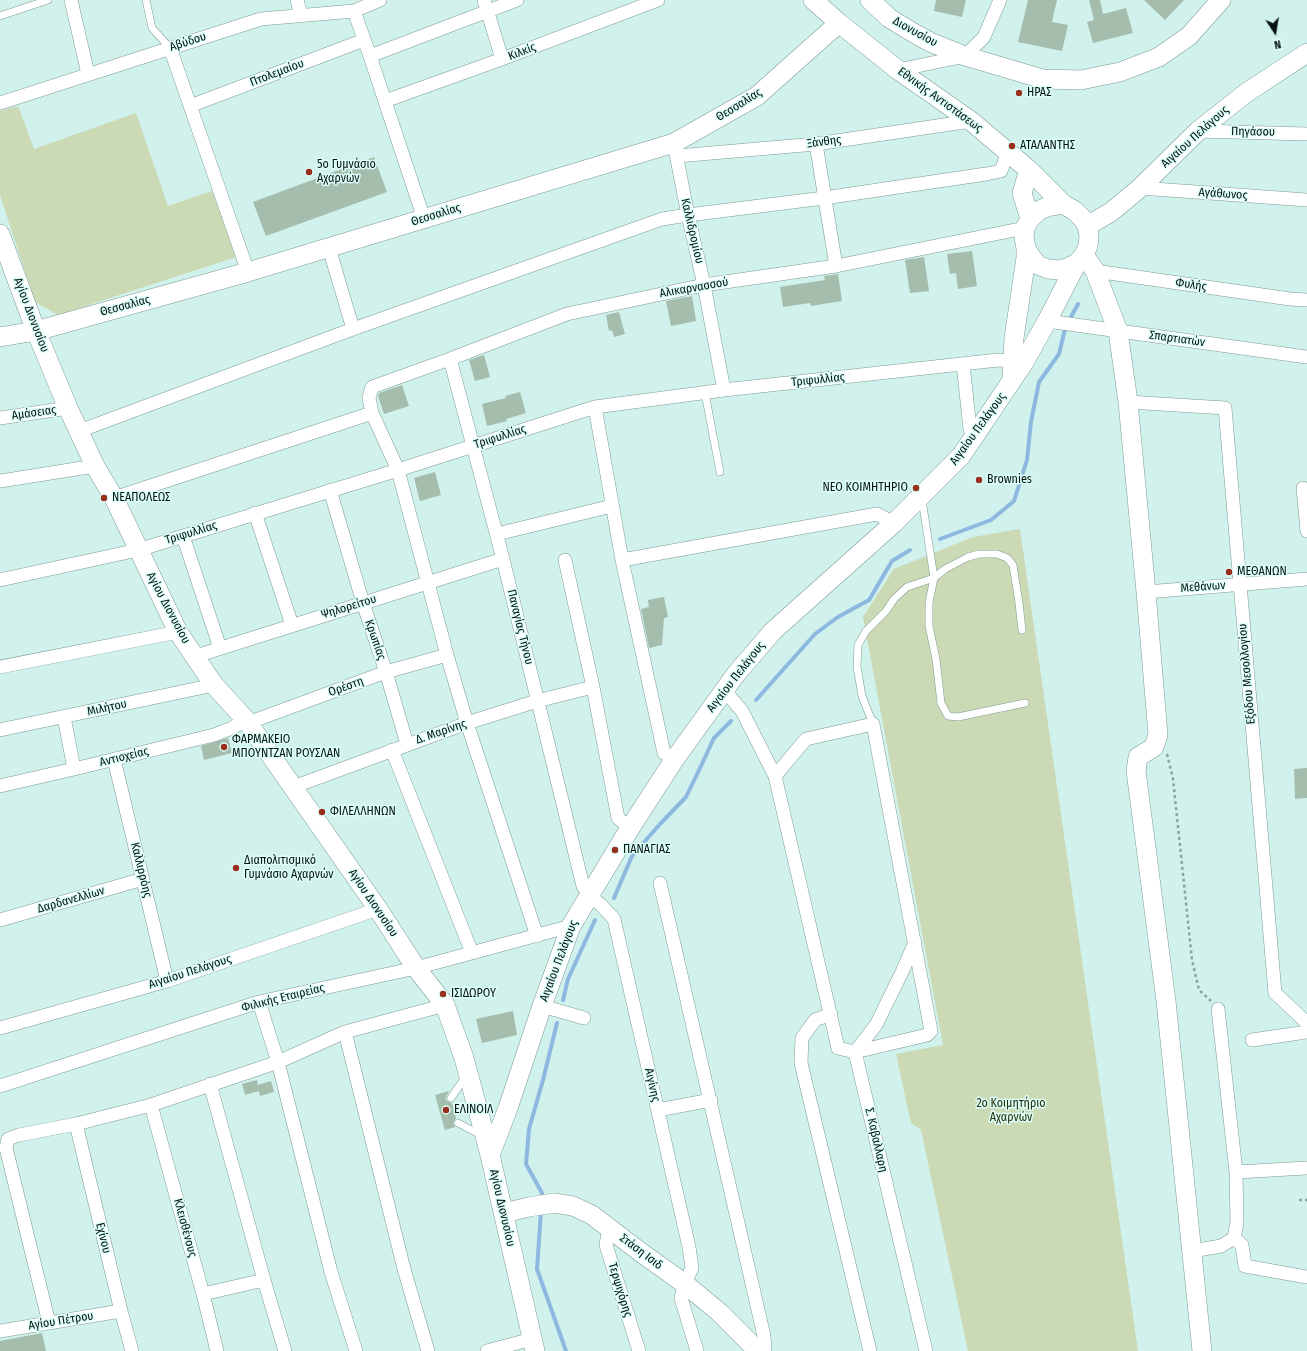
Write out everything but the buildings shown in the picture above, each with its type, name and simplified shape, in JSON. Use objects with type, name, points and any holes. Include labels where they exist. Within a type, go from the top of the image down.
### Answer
[{"type":"street","points":[[71,0],[88,74]]},
{"type":"street","points":[[297,0],[301,14]]},
{"type":"street","name":"Αβύδου","points":[[0,103],[261,19],[354,10],[380,0]]},
{"type":"street","points":[[370,56],[486,6],[517,0]]},
{"type":"street","name":"Κιλκίς","points":[[385,101],[502,59],[658,0]]},
{"type":"street","name":"Εθνικής Αντιστάσεως","points":[[813,0],[839,23],[898,70],[971,121],[1029,170],[1063,204]]},
{"type":"street","name":"Διονυσίου","points":[[870,0],[889,18],[912,32],[930,42],[965,56],[1043,79],[1081,80],[1120,72],[1159,57],[1189,36],[1221,0]]},
{"type":"street","points":[[898,70],[965,56],[984,37],[999,6],[1000,0]]},
{"type":"street","points":[[486,6],[502,59]]},
{"type":"street","points":[[354,10],[424,219]]},
{"type":"street","name":"Θεσσαλίας","points":[[0,337],[36,331],[248,272],[424,219],[675,150],[757,96],[839,23]]},
{"type":"street","name":"Πτολεμαίου","points":[[190,106],[364,40]]},
{"type":"street","points":[[170,48],[248,272]]},
{"type":"street","name":"Αιγαίου Πελάγους","points":[[1087,226],[1112,212],[1140,188],[1198,131],[1246,93],[1307,54]]},
{"type":"street","name":"Ξάνθης","points":[[675,150],[816,144],[971,121]]},
{"type":"street","name":"Πηγάσου","points":[[1198,131],[1307,134]]},
{"type":"street","points":[[816,144],[836,266]]},
{"type":"street","name":"Καλλιδρομίου","points":[[675,150],[704,285],[724,390]]},
{"type":"street","points":[[79,431],[353,329],[662,220],[688,215],[824,198],[986,174],[1000,171],[1008,152]]},
{"type":"street","points":[[1028,223],[1022,193],[1029,170]]},
{"type":"street","name":"Αγάθωνος","points":[[1140,188],[1307,200]]},
{"type":"street","points":[[1013,370],[1014,338],[1026,258],[1024,238],[1028,223],[1038,211],[1046,207],[1063,204],[1075,211],[1087,226],[1089,236],[1088,246],[1081,259],[1067,268],[1058,270],[1048,269],[1038,265],[1031,258],[1026,248]]},
{"type":"street","name":"Αλικαρνασσού","points":[[372,413],[369,398],[372,387],[567,314],[704,285],[836,266],[1028,223]]},
{"type":"street","name":"Αγίου Διονυσίου","points":[[0,236],[36,331],[68,408],[95,466],[114,498],[178,632],[196,656],[214,685],[246,720],[378,909],[416,968],[445,1005],[468,1073],[490,1155],[533,1345]]},
{"type":"street","points":[[329,248],[353,329]]},
{"type":"street","points":[[1081,259],[1095,271],[1118,331],[1128,402],[1158,735],[1154,747],[1138,757],[1136,771],[1166,1001],[1202,1351]]},
{"type":"street","name":"Αιγαίου Πελάγους","points":[[490,1155],[508,1108],[542,1006],[571,926],[630,828],[674,760],[736,674],[773,631],[894,523],[961,456],[977,433],[1013,370],[1023,364],[1081,259]]},
{"type":"street","name":"Φυλής","points":[[1095,271],[1290,299],[1307,300]]},
{"type":"street","name":"Σπαρτιατών","points":[[1047,321],[1307,357]]},
{"type":"street","name":"Παναγίας Τήνου","points":[[450,359],[497,534],[583,886],[590,895]]},
{"type":"street","name":"Τριφυλλίας","points":[[0,580],[138,550],[398,470],[595,407],[724,390],[998,360],[1013,370]]},
{"type":"street","points":[[963,364],[970,429],[977,433]]},
{"type":"street","name":"Εξόδου Μεσολλογίου","points":[[1128,402],[1225,408],[1275,993],[1307,1023]]},
{"type":"street","points":[[595,407],[622,560],[664,753],[674,760]]},
{"type":"street","name":"Αμάσειας","points":[[0,418],[68,408]]},
{"type":"street","points":[[114,498],[372,413],[398,470],[447,655],[467,723],[537,936]]},
{"type":"street","points":[[0,481],[95,466]]},
{"type":"street","points":[[1303,488],[1307,531]]},
{"type":"street","name":"Κρωπίας","points":[[330,490],[363,603],[386,672],[407,744]]},
{"type":"street","points":[[497,534],[612,506]]},
{"type":"street","points":[[255,514],[292,625]]},
{"type":"street","points":[[622,560],[877,514],[894,523]]},
{"type":"street","points":[[183,536],[220,648]]},
{"type":"street","name":"Ψηλορείτου","points":[[196,656],[503,559]]},
{"type":"street","points":[[565,560],[593,687],[618,818],[630,828]]},
{"type":"street","name":"Μεθάνων","points":[[1146,592],[1307,579]]},
{"type":"street","points":[[0,667],[178,632]]},
{"type":"street","name":"Ορέστη","points":[[246,720],[253,721],[386,672],[447,655]]},
{"type":"street","name":"Μιλήτου","points":[[0,730],[214,685]]},
{"type":"street","name":"Δ. Μαρίνης","points":[[293,787],[467,723],[537,701],[593,687]]},
{"type":"street","points":[[724,690],[742,711],[774,776],[838,1048],[855,1052],[927,1035],[931,1031],[873,724],[806,739],[774,776]]},
{"type":"street","points":[[64,717],[74,769]]},
{"type":"street","name":"Αντιοχείας","points":[[0,786],[214,735],[232,728],[246,720]]},
{"type":"street","points":[[392,750],[472,953]]},
{"type":"street","name":"Καλλιρρόης","points":[[114,759],[167,981]]},
{"type":"street","name":"Δαρδανελλίων","points":[[0,920],[143,879]]},
{"type":"street","points":[[660,883],[764,1336],[765,1351]]},
{"type":"street","name":"Αιγίνης","points":[[590,895],[614,919],[689,1247],[692,1268],[681,1298],[698,1351]]},
{"type":"street","name":"Αιγαίου Πελάγους","points":[[0,1028],[167,981],[378,909]]},
{"type":"street","name":"Φιλικής Εταιρείας","points":[[0,1086],[260,1002],[416,968],[571,926]]},
{"type":"street","points":[[855,1052],[876,1024],[915,942]]},
{"type":"street","points":[[260,1002],[278,1062],[331,1272],[356,1351]]},
{"type":"street","points":[[49,1323],[6,1148],[8,1139],[19,1135],[76,1124],[151,1105],[278,1062],[345,1032],[445,1005]]},
{"type":"street","points":[[542,1006],[584,1018]]},
{"type":"street","points":[[1192,1251],[1221,1246],[1234,1238],[1237,1222],[1236,1172],[1218,1009]]},
{"type":"street","points":[[831,1014],[815,1020],[802,1038],[801,1063],[870,1351]]},
{"type":"street","points":[[345,1032],[404,1269],[428,1351]]},
{"type":"street","points":[[1252,1040],[1307,1032]]},
{"type":"street","name":"Σ. Καβαλλαρη","points":[[855,1052],[926,1351]]},
{"type":"street","points":[[210,1084],[285,1351]]},
{"type":"street","points":[[658,1110],[711,1100]]},
{"type":"street","name":"Κλεισθένους","points":[[151,1105],[203,1294],[217,1351]]},
{"type":"street","name":"Εχίνου","points":[[76,1124],[132,1351]]},
{"type":"street","points":[[1236,1172],[1307,1168]]},
{"type":"street","name":"Στάση Ισιδ","points":[[504,1213],[554,1203],[573,1206],[592,1215],[685,1284],[719,1312],[758,1351]]},
{"type":"street","name":"Τερψιχόρης","points":[[609,1228],[606,1245],[639,1351]]},
{"type":"street","points":[[1234,1238],[1242,1245],[1245,1266],[1307,1277]]},
{"type":"street","points":[[203,1294],[264,1280]]},
{"type":"street","name":"Αγίου Πέτρου","points":[[0,1331],[121,1311]]},
{"type":"street","points":[[487,1351],[533,1345]]},
{"type":"lane","points":[[0,16],[48,0]]},
{"type":"lane","points":[[146,0],[152,28],[170,48]]},
{"type":"lane","points":[[705,393],[720,472]]},
{"type":"lane","points":[[921,497],[934,578],[929,602],[929,626],[936,659],[942,703],[948,716],[958,717],[1025,703]]},
{"type":"lane","points":[[873,724],[862,696],[857,667],[858,645],[866,631],[886,611],[894,599],[902,591],[934,578],[945,569],[968,557],[979,554],[997,554],[1007,558],[1012,564],[1022,630]]},
{"type":"lane","points":[[451,1098],[468,1073]]},
{"type":"lane","points":[[458,1123],[485,1137]]},
{"type":"path","points":[[1158,735],[1167,751],[1174,779],[1192,960],[1199,990],[1218,1009]]},
{"type":"path","points":[[1299,1200],[1307,1200]]},
{"type":"green space","points":[[18,106],[34,149],[136,113],[168,206],[212,191],[236,257],[58,315],[35,302],[0,195],[0,111]]},
{"type":"green space","name":"2ο Κοιμητήριο Αχαρνών","points":[[1020,529],[1138,1351],[968,1351],[921,1130],[911,1123],[896,1054],[943,1045],[863,617],[894,569],[973,537]]},
{"type":"waterway","points":[[940,539],[991,520],[1014,501],[1027,460],[1031,422],[1039,382],[1059,354],[1067,324],[1078,304]]},
{"type":"waterway","points":[[756,700],[815,634],[838,617],[869,600],[892,561],[910,550]]},
{"type":"waterway","points":[[614,898],[632,856],[686,797],[714,738],[731,721]]},
{"type":"waterway","points":[[563,1000],[568,979],[595,920]]},
{"type":"waterway","points":[[542,1200],[542,1193],[526,1164],[529,1129],[557,1023]]},
{"type":"waterway","points":[[541,1211],[537,1269],[566,1351]]},
{"type":"place","name":"ΗΡΑΣ","points":[[1019,93]]},
{"type":"place","name":"ΑΤΑΛΑΝΤΗΣ","points":[[1012,146]]},
{"type":"place","name":"5ο Γυμνάσιο Αχαρνών","points":[[309,172]]},
{"type":"place","name":"Brownies","points":[[979,480]]},
{"type":"place","name":"ΝΕΟ ΚΟΙΜΗΤΗΡΙΟ","points":[[916,488]]},
{"type":"place","name":"ΝΕΑΠΟΛΕΩΣ","points":[[104,498]]},
{"type":"place","name":"ΜΕΘΑΝΩΝ","points":[[1229,572]]},
{"type":"place","name":"ΦΑΡΜΑΚΕΙΟ ΜΠΟΥΝΤΖΑΝ ΡΟΥΣΛΑΝ","points":[[224,747]]},
{"type":"place","name":"ΦΙΛΕΛΛΗΝΩΝ","points":[[322,812]]},
{"type":"place","name":"ΠΑΝΑΓΙΑΣ","points":[[615,850]]},
{"type":"place","name":"Διαπολιτισμικό Γυμνάσιο Αχαρνών","points":[[236,868]]},
{"type":"place","name":"ΙΣΙΔΩΡΟΥ","points":[[443,994]]},
{"type":"place","name":"ΕΛΙΝΟΙΛ","points":[[446,1110]]}]
